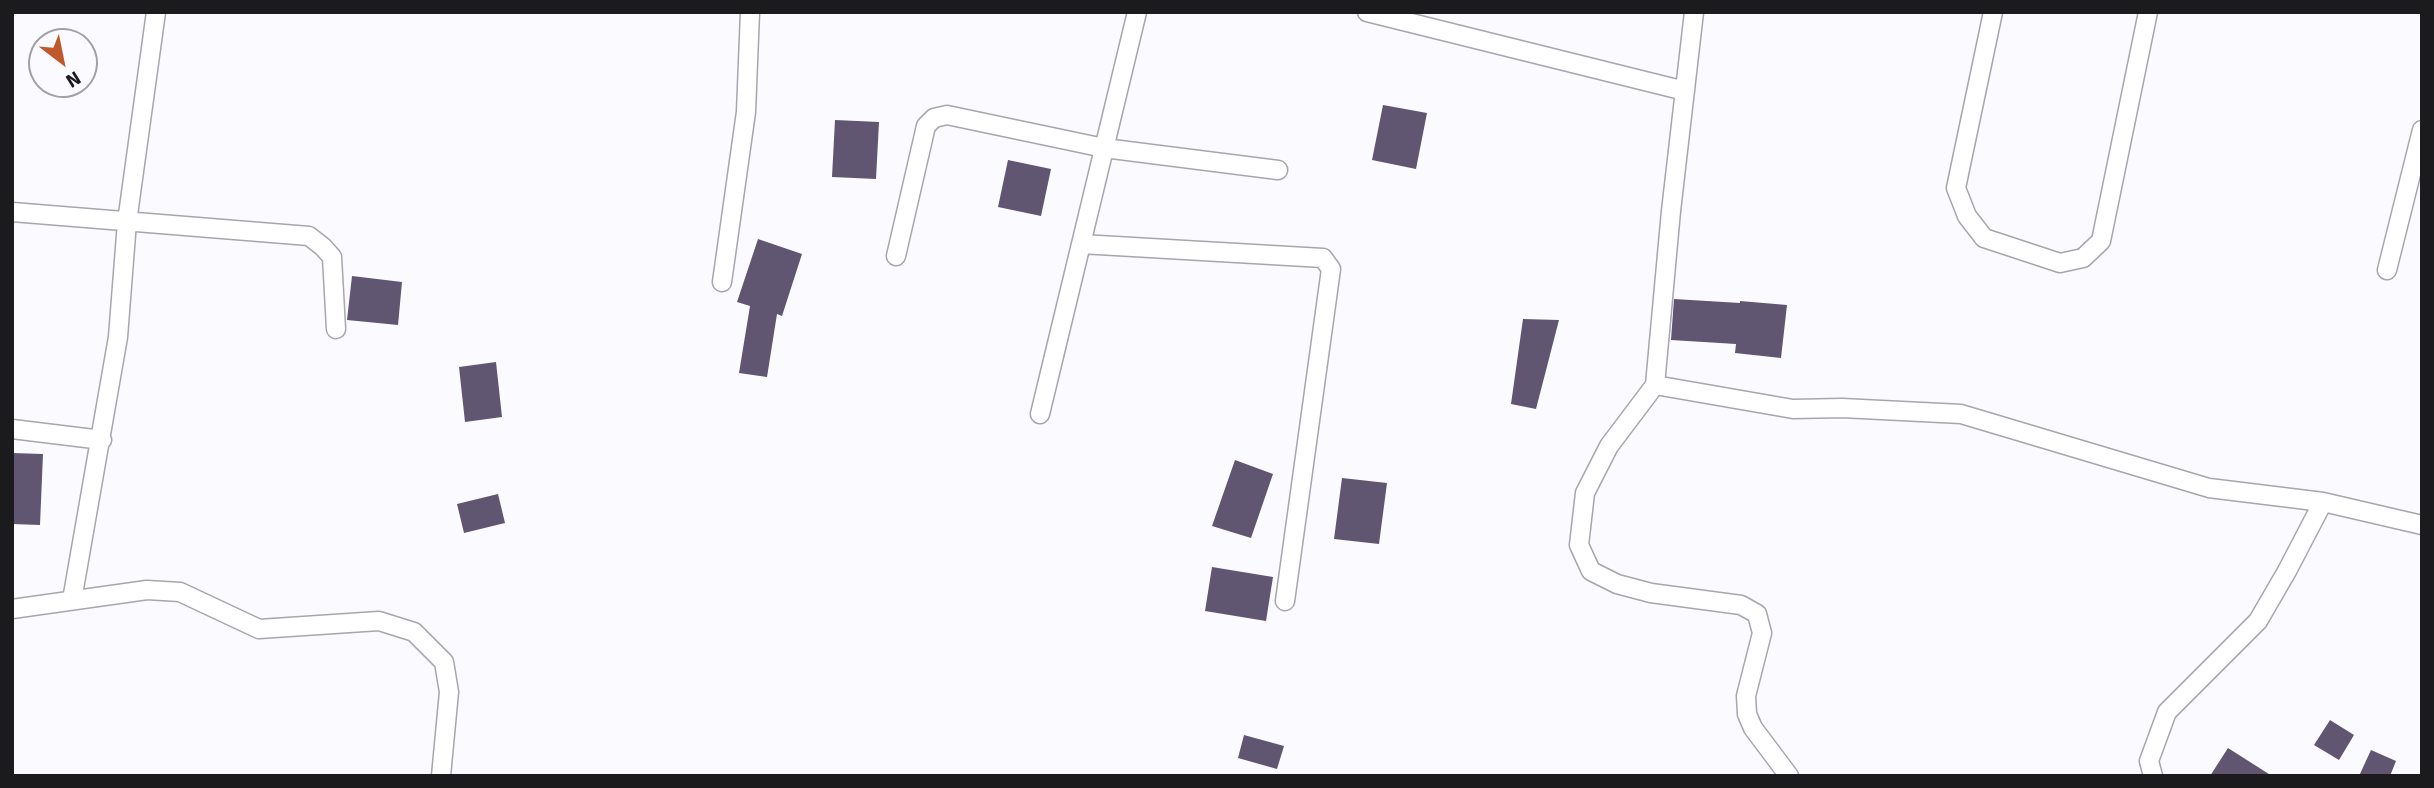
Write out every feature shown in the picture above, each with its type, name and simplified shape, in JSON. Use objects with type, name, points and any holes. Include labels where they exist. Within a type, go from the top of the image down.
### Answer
[{"type":"street","points":[[72,600],[118,337],[127,222],[156,12]]},
{"type":"street","points":[[722,282],[746,112],[750,12]]},
{"type":"street","points":[[1040,414],[1137,12]]},
{"type":"street","points":[[1367,12],[1685,91]]},
{"type":"street","points":[[1694,12],[1655,385],[1609,446],[1586,493],[1579,545],[1591,571],[1617,584],[1651,593],[1741,605],[1757,614],[1762,633],[1746,696],[1747,714],[1753,728],[1789,776]]},
{"type":"street","points":[[1993,12],[1956,188],[1967,216],[1984,238],[2060,263],[2083,258],[2101,241],[2148,12]]},
{"type":"street","points":[[896,256],[926,126],[934,118],[947,115],[1104,148],[1278,170]]},
{"type":"street","points":[[2387,270],[2422,130]]},
{"type":"street","points":[[12,212],[309,236],[332,257],[336,330]]},
{"type":"street","points":[[1081,244],[1323,258],[1331,269],[1285,601]]},
{"type":"street","points":[[1655,385],[1793,409],[1842,408],[1961,414],[2209,488],[2323,502],[2422,525]]},
{"type":"street","points":[[12,429],[102,440]]},
{"type":"street","points":[[2154,776],[2149,761],[2167,712],[2258,621],[2323,502]]},
{"type":"street","points":[[12,609],[147,590],[180,592],[260,629],[379,621],[414,632],[444,662],[449,692],[441,776]]},
{"type":"building","points":[[1383,105],[1427,113],[1416,169],[1372,160]]},
{"type":"building","points":[[835,120],[879,122],[876,179],[832,177]]},
{"type":"building","points":[[1008,160],[1051,169],[1041,216],[998,207]]},
{"type":"building","points":[[758,239],[802,254],[782,316],[777,314],[767,377],[739,373],[750,306],[737,302]]},
{"type":"building","points":[[352,276],[402,282],[398,325],[347,320]]},
{"type":"building","points":[[1674,299],[1787,305],[1781,358],[1735,353],[1736,344],[1671,340]]},
{"type":"building","points":[[1523,319],[1559,320],[1536,409],[1511,404]]},
{"type":"building","points":[[496,362],[502,417],[465,422],[459,367]]},
{"type":"building","points":[[12,453],[43,454],[40,525],[12,524]]},
{"type":"building","points":[[1235,460],[1273,474],[1251,538],[1212,526]]},
{"type":"building","points":[[1342,478],[1387,483],[1379,544],[1334,539]]},
{"type":"building","points":[[498,494],[505,523],[464,533],[457,504]]},
{"type":"building","points":[[1212,567],[1273,577],[1266,621],[1205,611]]},
{"type":"building","points":[[2330,720],[2354,735],[2339,760],[2314,745]]},
{"type":"building","points":[[1244,735],[1284,746],[1277,769],[1238,758]]},
{"type":"building","points":[[2228,748],[2272,776],[2210,776]]},
{"type":"building","points":[[2371,750],[2396,761],[2390,776],[2359,776]]}]
